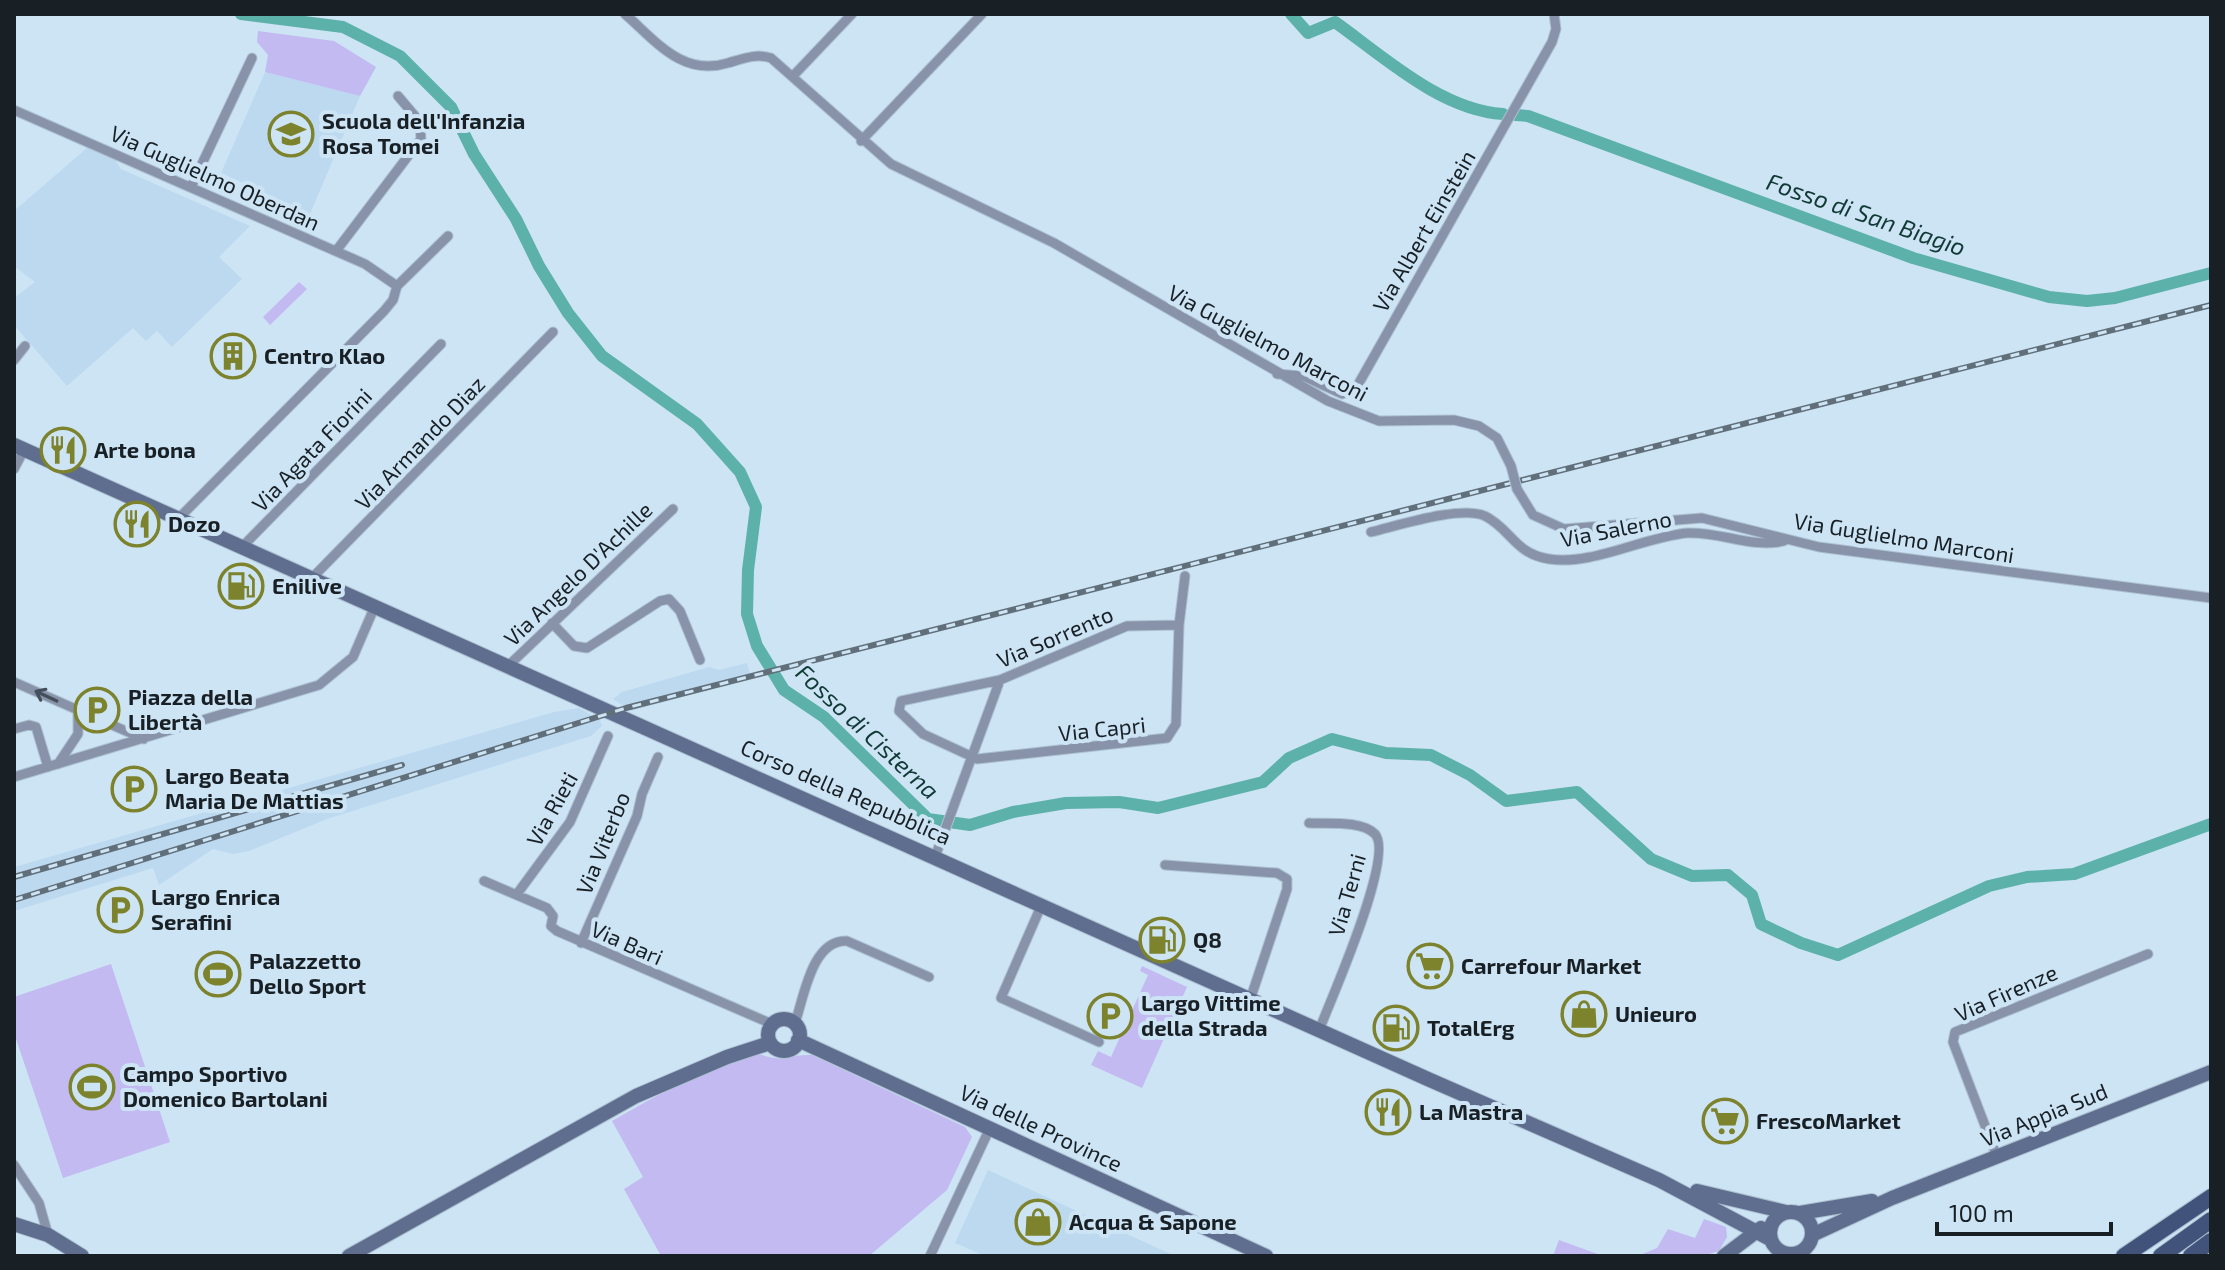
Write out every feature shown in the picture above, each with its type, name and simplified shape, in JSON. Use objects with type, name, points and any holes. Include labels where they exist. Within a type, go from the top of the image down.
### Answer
[{"type":"main road","points":[[2124,1256],[2211,1197]]},
{"type":"main road","points":[[2161,1256],[2211,1220]]},
{"type":"main road","points":[[2191,1256],[2211,1241]]},
{"type":"street","name":"Via Guglielmo Marconi","points":[[625,14],[667,52],[687,64],[711,67],[765,55],[793,76],[861,141],[897,167],[1061,247],[1328,401],[1374,420],[1404,423],[1454,420],[1479,426],[1500,442],[1517,489],[1533,515],[1564,529],[1694,518],[1819,547],[2211,598]]},
{"type":"street","points":[[793,76],[852,14]]},
{"type":"street","points":[[861,141],[982,14]]},
{"type":"street","name":"Via Albert Einstein","points":[[1277,374],[1303,376],[1344,395],[1355,390],[1552,42],[1556,29],[1554,14]]},
{"type":"street","points":[[192,185],[252,58]]},
{"type":"street","points":[[336,251],[421,139],[420,122],[398,96]]},
{"type":"street","name":"Via Guglielmo Oberdan","points":[[14,110],[192,185],[336,251],[376,270],[397,286]]},
{"type":"street","points":[[178,519],[384,311],[393,300],[397,286],[448,236]]},
{"type":"street","name":"Via Armando Diaz","points":[[312,578],[553,332]]},
{"type":"street","name":"Via Agata Fiorini","points":[[242,547],[441,344]]},
{"type":"street","points":[[14,360],[25,346]]},
{"type":"street","points":[[14,469],[19,447]]},
{"type":"street","name":"Corso della Repubblica","points":[[19,447],[1659,1180],[1720,1209],[1764,1235],[1788,1255]]},
{"type":"street","name":"Via Angelo D'Achille","points":[[508,666],[673,509]]},
{"type":"street","name":"Via Salerno","points":[[1371,532],[1458,513],[1476,513],[1491,520],[1527,552],[1562,560],[1685,534],[1709,534],[1762,543],[1788,540]]},
{"type":"street","name":"Via Capri","points":[[971,758],[1167,738],[1176,724],[1179,625],[1185,576]]},
{"type":"street","points":[[552,623],[574,646],[587,648],[660,601],[669,599],[680,611],[700,660]]},
{"type":"street","points":[[14,777],[323,683],[353,657],[375,606]]},
{"type":"street","name":"Via Sorrento","points":[[971,758],[923,734],[902,717],[899,704],[1000,680],[1127,626],[1179,625]]},
{"type":"street","points":[[935,857],[1000,680]]},
{"type":"street","points":[[14,682],[144,739]]},
{"type":"street","points":[[53,766],[78,734],[78,711]]},
{"type":"street","points":[[14,729],[29,725],[36,727],[53,766]]},
{"type":"street","name":"Via Rieti","points":[[517,894],[570,822],[608,736]]},
{"type":"street","name":"Via Viterbo","points":[[581,943],[637,816],[642,794],[658,757]]},
{"type":"street","name":"Via Terni","points":[[1309,823],[1364,828],[1373,832],[1379,844],[1366,909],[1320,1028]]},
{"type":"street","points":[[1165,865],[1277,873],[1287,879],[1288,886],[1251,997]]},
{"type":"street","name":"Via Bari","points":[[484,881],[550,910],[553,928],[581,943],[772,1024]]},
{"type":"street","points":[[1042,904],[1001,998],[1099,1042]]},
{"type":"street","points":[[349,1256],[636,1096],[727,1057],[770,1043],[783,1050],[792,1048],[798,1040],[795,1023],[820,953],[835,942],[847,941],[929,977]]},
{"type":"street","name":"Via Firenze","points":[[1997,1157],[1954,1044],[1955,1032],[2148,954]]},
{"type":"street","points":[[770,1043],[768,1035],[772,1024],[781,1019],[795,1023]]},
{"type":"street","name":"Via delle Province","points":[[798,1040],[1261,1255]]},
{"type":"street","name":"Via Appia Sud","points":[[1788,1255],[1799,1252],[1810,1239],[1892,1198],[2211,1072]]},
{"type":"street","points":[[930,1256],[990,1128]]},
{"type":"street","points":[[14,1165],[35,1194],[48,1235]]},
{"type":"street","name":"Corso della Repubblica","points":[[1659,1180],[1787,1215]]},
{"type":"street","name":"Via Appia Sud","points":[[1787,1215],[1892,1198]]},
{"type":"street","points":[[1720,1209],[1732,1228],[1729,1253]]},
{"type":"street","points":[[1729,1253],[1764,1235],[1787,1215],[1809,1222],[1810,1239],[1820,1256]]},
{"type":"street","points":[[14,1224],[48,1235],[82,1256]]},
{"type":"street","points":[[1766,1256],[1788,1255]]},
{"type":"shaded area","points":[[258,31],[334,41],[376,67],[360,96],[265,72],[268,55],[257,42]]},
{"type":"shaded area","name":"Scuola dell'Infanzia Rosa Tomei","points":[[265,72],[360,96],[310,214],[221,173]]},
{"type":"shaded area","points":[[87,148],[113,157],[121,169],[250,226],[219,257],[242,279],[172,347],[157,331],[146,341],[133,328],[67,386],[14,325],[14,298],[35,282],[14,266],[14,211]]},
{"type":"shaded area","points":[[299,282],[307,289],[270,325],[263,317]]},
{"type":"shaded area","points":[[747,663],[751,678],[631,711],[613,699],[622,692],[709,667],[719,670]]},
{"type":"shaded area","points":[[579,708],[600,720],[602,726],[591,736],[327,819],[249,851],[233,854],[213,849],[159,885],[153,868],[14,911],[14,867],[554,712]]},
{"type":"shaded area","name":"Campo Sportivo Domenico Bartolani","points":[[111,964],[170,1142],[63,1178],[14,1033],[14,997]]},
{"type":"shaded area","points":[[1142,966],[1187,987],[1142,1088],[1091,1065],[1098,1051],[1111,1057],[1148,975],[1140,971]]},
{"type":"shaded area","points":[[759,1054],[783,1058],[812,1055],[965,1127],[972,1137],[947,1190],[869,1256],[661,1256],[624,1189],[643,1177],[612,1121],[702,1074]]},
{"type":"shaded area","points":[[988,1170],[1175,1256],[985,1256],[955,1243]]},
{"type":"shaded area","points":[[1704,1219],[1726,1227],[1727,1237],[1719,1251],[1703,1256],[1638,1256],[1657,1248],[1668,1229],[1695,1238]]},
{"type":"shaded area","points":[[1559,1240],[1603,1256],[1553,1256]]},
{"type":"waterway","name":"Fosso di Cisterna","points":[[241,14],[343,27],[400,56],[451,107],[474,154],[516,219],[539,266],[568,313],[602,356],[697,424],[740,472],[756,507],[748,570],[747,614],[757,646],[784,690],[824,717],[928,819],[970,825],[1013,812],[1066,803],[1119,802],[1158,808],[1263,782],[1289,758],[1332,739],[1386,753],[1431,755],[1470,775],[1506,801],[1577,792],[1651,859],[1692,876],[1728,875],[1752,895],[1761,924],[1801,943],[1838,955],[1989,886],[2027,877],[2074,874],[2211,824]]},
{"type":"waterway","name":"Fosso di San Biagio","points":[[1291,14],[1308,33],[1335,22],[1414,80],[1457,103],[1503,114]]},
{"type":"waterway","name":"Fosso di San Biagio","points":[[1516,115],[1528,116],[1913,258],[2049,297],[2087,301],[2115,298],[2211,273]]},
{"type":"railway","points":[[14,900],[626,708],[2211,305]]},
{"type":"railway","points":[[14,877],[402,765]]},
{"type":"place","name":"Scuola dell'Infanzia Rosa Tomei","points":[[291,134]]},
{"type":"place","name":"Centro Klao","points":[[233,356]]},
{"type":"place","name":"Arte bona","points":[[63,450]]},
{"type":"place","name":"Dozo","points":[[137,524]]},
{"type":"place","name":"Enilive","points":[[241,586]]},
{"type":"place","name":"Piazza della Libertà","points":[[97,710]]},
{"type":"place","name":"Largo Beata Maria De Mattias","points":[[134,789]]},
{"type":"place","name":"Largo Enrica Serafini","points":[[120,910]]},
{"type":"place","name":"Q8","points":[[1162,940]]},
{"type":"place","name":"Carrefour Market","points":[[1430,966]]},
{"type":"place","name":"Palazzetto Dello Sport","points":[[218,974]]},
{"type":"place","name":"Unieuro","points":[[1584,1014]]},
{"type":"place","name":"Largo Vittime della Strada","points":[[1110,1016]]},
{"type":"place","name":"TotalErg","points":[[1396,1028]]},
{"type":"place","name":"Campo Sportivo Domenico Bartolani","points":[[92,1087]]},
{"type":"place","name":"La Mastra","points":[[1388,1112]]},
{"type":"place","name":"FrescoMarket","points":[[1725,1121]]},
{"type":"place","name":"Acqua & Sapone","points":[[1038,1222]]}]
